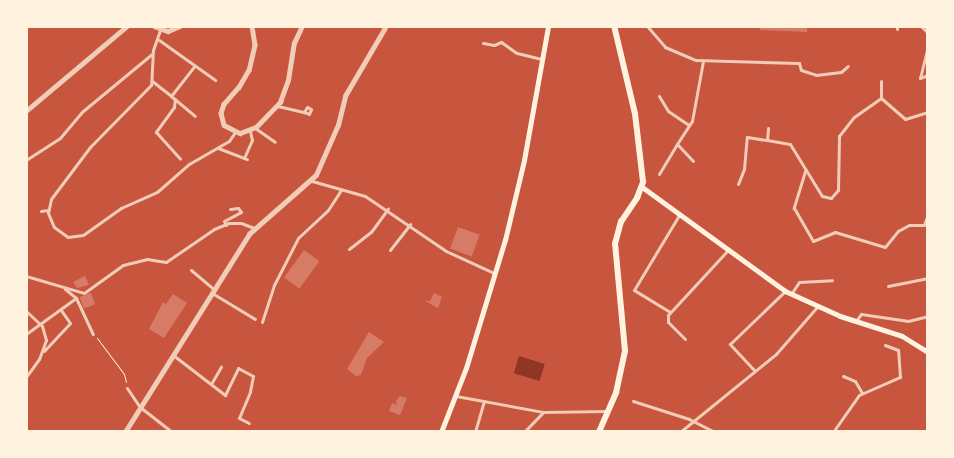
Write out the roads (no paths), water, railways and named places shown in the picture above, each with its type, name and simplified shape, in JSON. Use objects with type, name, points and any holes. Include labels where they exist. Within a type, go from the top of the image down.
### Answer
[{"type":"main road","points":[[441,432],[456,396],[495,273],[524,160],[548,26]]},
{"type":"main road","points":[[600,432],[609,412],[623,367],[626,343],[615,244],[622,222],[642,187],[636,114],[614,26]]},
{"type":"main road","points":[[642,187],[788,293],[817,307],[902,336],[928,352]]},
{"type":"street","points":[[26,112],[128,26]]},
{"type":"street","points":[[154,26],[160,30],[180,26]]},
{"type":"street","points":[[252,26],[255,45],[249,70],[221,110],[224,125],[236,132],[252,130],[275,142]]},
{"type":"street","points":[[218,148],[245,158],[252,140],[252,130],[277,106],[286,86],[295,38],[302,26]]},
{"type":"street","points":[[125,432],[254,228],[312,181],[338,125],[345,96],[386,26]]},
{"type":"street","points":[[647,26],[672,52],[703,61],[799,63],[801,70],[818,75],[841,72],[848,66]]},
{"type":"street","points":[[921,26],[928,34]]},
{"type":"street","points":[[26,160],[60,138],[83,112],[152,53],[159,40],[160,30]]},
{"type":"street","points":[[159,40],[194,67],[215,80]]},
{"type":"street","points":[[483,43],[494,45],[501,42],[517,53],[541,59]]},
{"type":"street","points":[[928,45],[920,78],[928,75]]},
{"type":"street","points":[[152,53],[152,81],[145,94],[77,163],[51,199],[48,210],[51,223],[60,234],[78,238],[121,208],[157,192],[182,169],[232,139],[236,132]]},
{"type":"street","points":[[660,174],[689,125],[698,98],[703,61]]},
{"type":"street","points":[[171,96],[194,67]]},
{"type":"street","points":[[152,81],[195,116]]},
{"type":"street","points":[[881,81],[881,98],[905,119],[928,112]]},
{"type":"street","points":[[659,96],[668,111],[689,125]]},
{"type":"street","points":[[738,184],[744,169],[747,137],[790,144],[822,196],[835,196],[838,190],[839,136],[854,117],[881,98]]},
{"type":"street","points":[[175,99],[174,107],[156,132],[180,160]]},
{"type":"street","points":[[277,106],[304,112]]},
{"type":"street","points":[[767,140],[768,128]]},
{"type":"street","points":[[677,144],[693,161]]},
{"type":"street","points":[[805,171],[794,208],[813,241],[835,232],[885,247],[898,232],[909,225],[924,225],[928,214]]},
{"type":"street","points":[[312,181],[365,196],[388,209],[446,250],[495,273]]},
{"type":"street","points":[[262,322],[274,286],[298,238],[328,210],[341,190]]},
{"type":"street","points":[[226,225],[224,221],[241,212],[238,208],[230,209]]},
{"type":"street","points":[[349,250],[371,232],[388,209]]},
{"type":"street","points":[[41,211],[48,210]]},
{"type":"street","points":[[670,312],[634,290],[679,215]]},
{"type":"street","points":[[26,276],[65,289],[84,293],[123,265],[147,260],[166,262],[226,225],[241,223],[254,228]]},
{"type":"street","points":[[390,250],[410,224]]},
{"type":"street","points":[[685,339],[668,322],[670,312],[728,250]]},
{"type":"street","points":[[192,270],[213,291],[255,319]]},
{"type":"street","points":[[888,286],[928,278]]},
{"type":"street","points":[[755,371],[730,344],[799,282],[832,280]]},
{"type":"street","points":[[65,289],[76,298],[93,334]]},
{"type":"street","points":[[26,334],[42,326],[76,298]]},
{"type":"street","points":[[680,432],[692,420],[755,371],[790,340],[817,307]]},
{"type":"street","points":[[26,377],[43,352],[70,323],[61,310]]},
{"type":"street","points":[[26,311],[42,326],[46,340],[43,352]]},
{"type":"street","points":[[856,321],[861,314],[908,321],[928,316]]},
{"type":"street","points":[[834,431],[862,392],[900,377],[898,350],[885,345]]},
{"type":"street","points":[[172,355],[225,395],[238,368],[253,376],[250,392],[239,418],[249,423]]},
{"type":"street","points":[[211,384],[221,368]]},
{"type":"street","points":[[843,376],[855,381],[862,392]]},
{"type":"street","points":[[127,388],[140,407],[172,432]]},
{"type":"street","points":[[456,396],[543,412],[609,412]]},
{"type":"street","points":[[474,432],[484,400]]},
{"type":"street","points":[[633,401],[692,420],[715,432]]},
{"type":"street","points":[[524,432],[543,412]]},
{"type":"street","points":[[834,431],[887,432]]}]
